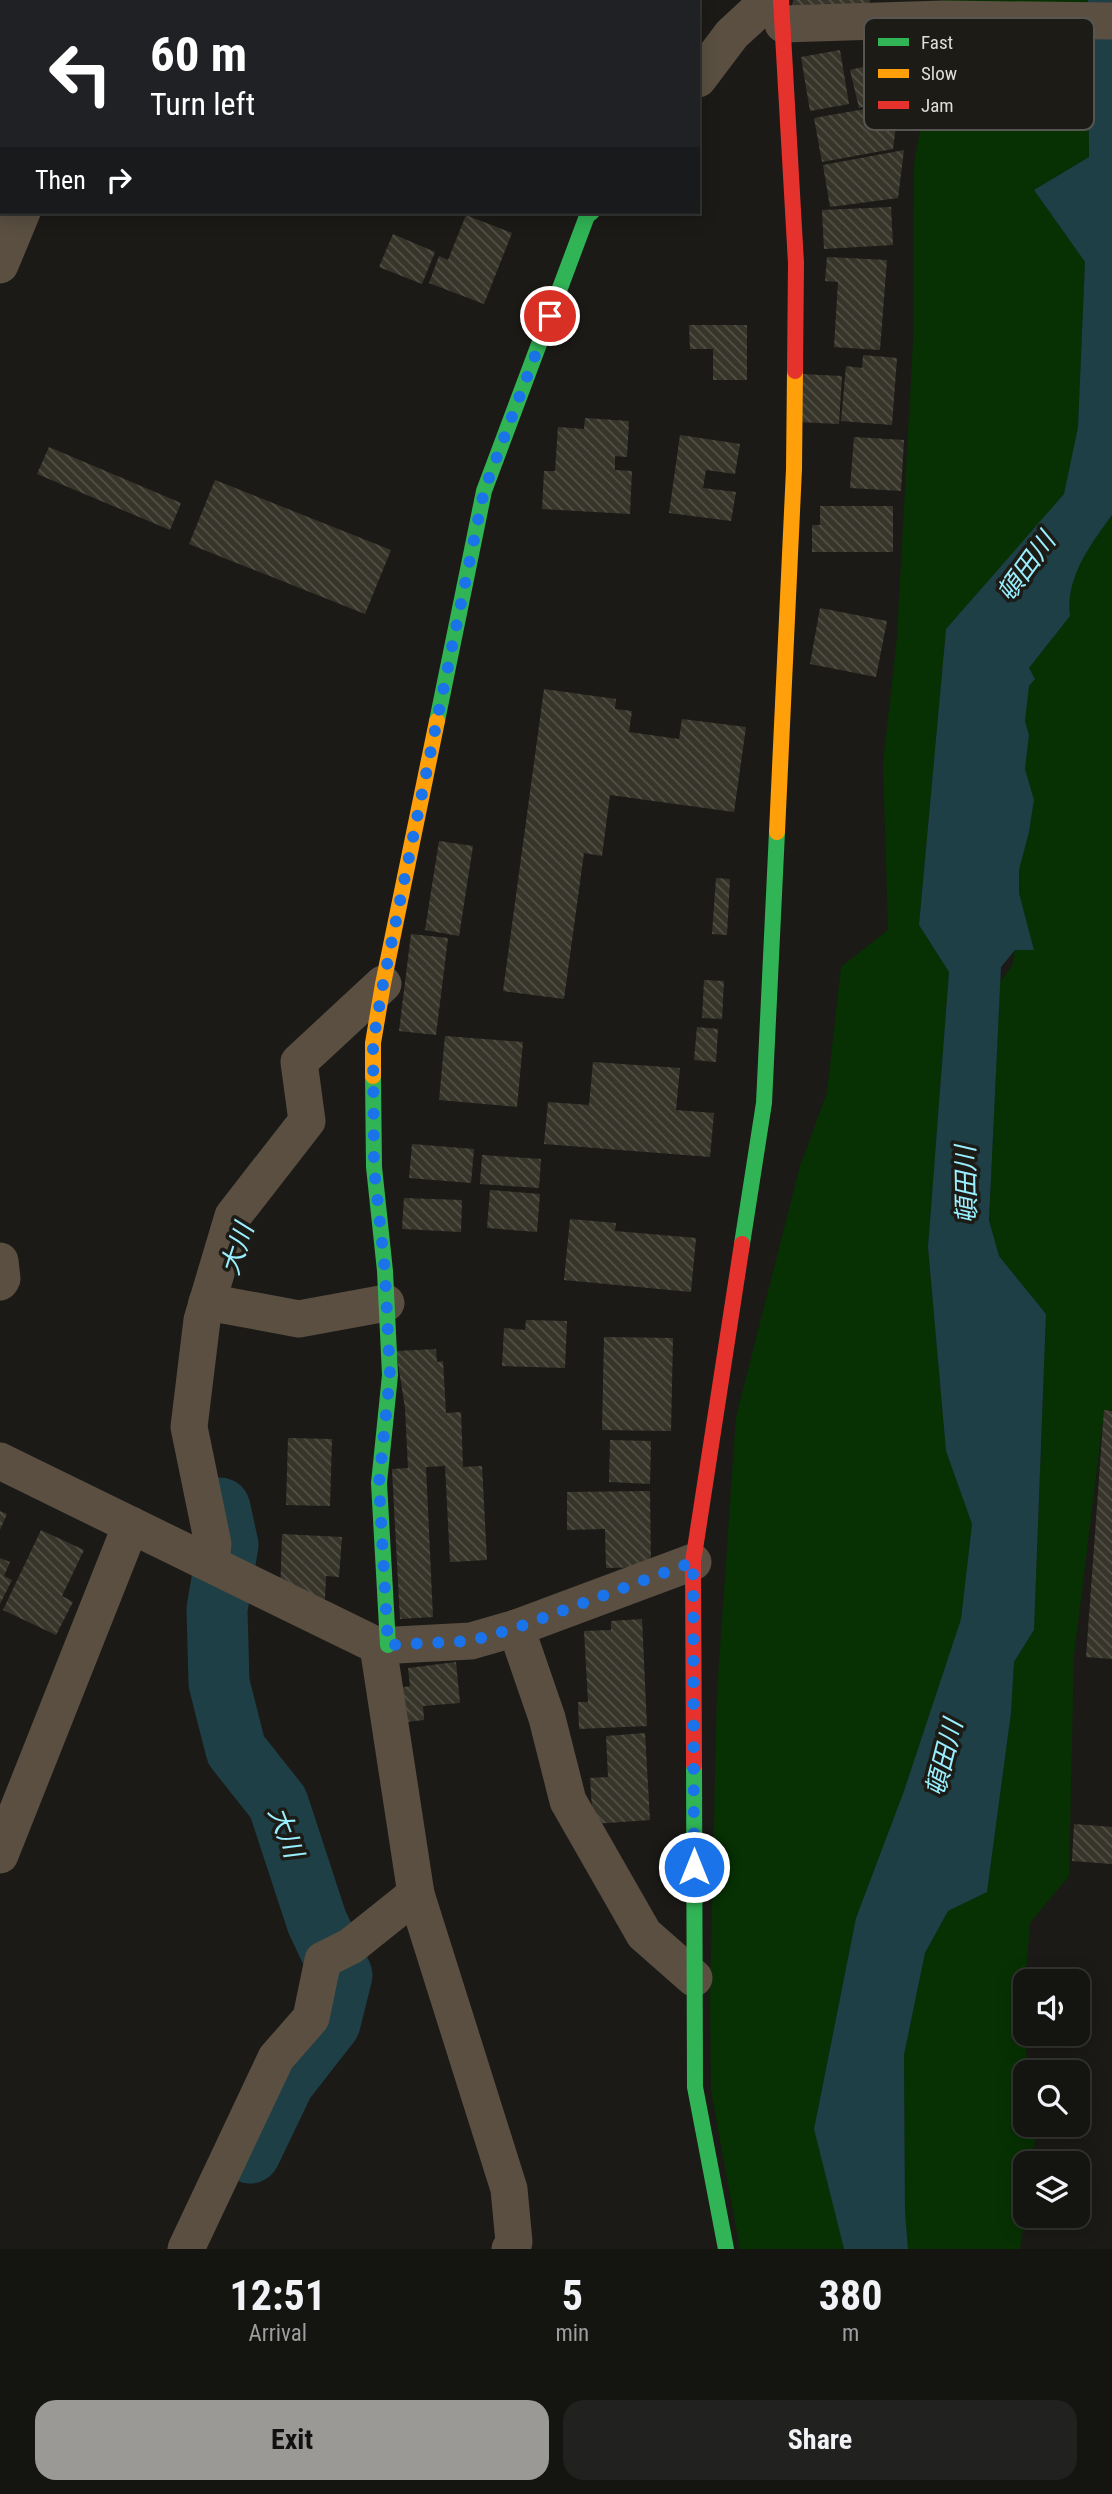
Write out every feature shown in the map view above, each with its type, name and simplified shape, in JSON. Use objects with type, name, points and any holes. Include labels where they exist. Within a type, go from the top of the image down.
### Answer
[{"type":"street","points":[[726,2249],[695,2087],[693,1562],[764,1103],[794,469],[796,263],[778,8]]},
{"type":"street","points":[[700,76],[732,34],[778,8],[929,18]]},
{"type":"street","points":[[1094,21],[1112,21]]},
{"type":"street","points":[[0,265],[21,214]]},
{"type":"street","points":[[510,2249],[514,2242],[509,2189],[416,1895],[383,1646],[379,1483],[390,1375],[374,1139],[373,1043],[484,491],[585,214]]},
{"type":"street","points":[[211,1564],[213,1544],[189,1427],[202,1320],[207,1302],[233,1216],[307,1121],[299,1062],[383,984]]},
{"type":"street","points":[[0,1261],[0,1282]]},
{"type":"street","points":[[207,1302],[299,1320],[386,1303]]},
{"type":"street","points":[[0,1461],[383,1646],[471,1641],[516,1628],[693,1562]]},
{"type":"street","points":[[0,1855],[131,1525]]},
{"type":"street","points":[[516,1628],[547,1718],[568,1801],[643,1934],[694,1978]]},
{"type":"street","points":[[186,2249],[276,2059],[311,2018],[323,1960],[351,1945],[416,1895]]},
{"type":"green space","points":[[942,0],[1088,0],[1088,18],[944,18]]},
{"type":"green space","points":[[920,130],[1089,130],[1089,157],[1034,190],[1085,262],[1078,427],[1064,495],[946,629],[919,925],[949,972],[928,1247],[946,1451],[972,1524],[961,1619],[904,1791],[856,1918],[814,2128],[844,2249],[740,2249],[711,2091],[710,1995],[717,1692],[736,1417],[800,1166],[827,1093],[841,967],[888,930],[883,763],[897,637],[913,341],[914,164]]},
{"type":"green space","points":[[1112,515],[1112,1409],[1104,1412],[1074,1655],[1069,1876],[1030,1923],[1026,1969],[1013,1969],[1013,2046],[1026,2046],[1027,2060],[1013,2060],[1013,2137],[1035,2137],[1035,2140],[1034,2151],[1013,2151],[1013,2228],[1023,2228],[1020,2249],[908,2249],[905,2211],[904,2055],[925,1953],[948,1911],[987,1892],[1011,1713],[1014,1662],[1034,1630],[1046,1314],[999,1256],[989,1220],[1000,982],[1012,966],[1015,950],[1034,950],[1019,893],[1019,870],[1034,800],[1025,769],[1029,735],[1025,721],[1029,668],[1070,616],[1072,588],[1088,549]]},
{"type":"water","name":"頓田川","points":[[1088,0],[1112,0],[1112,515],[1081,562],[1072,588],[1070,616],[1029,668],[1035,679],[1029,686],[1025,721],[1029,735],[1025,769],[1034,800],[1019,870],[1019,893],[1034,950],[1015,950],[1001,967],[989,1220],[999,1256],[1046,1314],[1034,1630],[1014,1662],[1011,1713],[987,1892],[948,1911],[925,1953],[904,2055],[905,2211],[908,2249],[844,2249],[814,2129],[856,1918],[904,1791],[961,1619],[972,1524],[946,1451],[928,1247],[949,972],[919,925],[946,629],[1064,494],[1078,427],[1085,262],[1034,190],[1089,157],[1089,130],[1094,130],[1094,18],[1088,18]]},
{"type":"building","points":[[793,0],[870,0],[869,16],[792,10]]},
{"type":"building","points":[[840,50],[849,104],[810,111],[801,57]]},
{"type":"building","points":[[864,67],[864,107],[859,108],[850,70]]},
{"type":"building","points":[[864,109],[864,130],[895,130],[893,149],[822,162],[814,118]]},
{"type":"building","points":[[904,150],[898,198],[830,207],[823,165]]},
{"type":"building","points":[[891,207],[893,245],[824,249],[822,210]]},
{"type":"building","points":[[466,215],[512,233],[484,304],[429,283],[439,256],[448,260]]},
{"type":"building","points":[[393,234],[435,252],[422,284],[379,267]]},
{"type":"building","points":[[827,257],[887,260],[880,350],[834,347],[838,282],[825,281]]},
{"type":"building","points":[[689,325],[747,325],[747,380],[713,380],[713,349],[690,349]]},
{"type":"building","points":[[863,355],[897,358],[892,425],[841,421],[846,366],[862,368]]},
{"type":"building","points":[[801,374],[842,376],[839,424],[798,422]]},
{"type":"building","points":[[585,418],[629,421],[627,457],[615,456],[615,470],[632,471],[630,514],[542,509],[544,471],[555,471],[558,427],[584,429]]},
{"type":"building","points":[[680,435],[740,444],[735,474],[706,470],[703,488],[736,492],[731,521],[669,513]]},
{"type":"building","points":[[854,437],[904,440],[901,491],[850,488]]},
{"type":"building","points":[[49,447],[181,503],[170,530],[37,474]]},
{"type":"building","points":[[215,480],[391,550],[365,614],[189,544]]},
{"type":"building","points":[[820,506],[893,506],[893,552],[812,552],[812,525],[820,525]]},
{"type":"building","points":[[820,608],[887,621],[876,677],[810,664]]},
{"type":"building","points":[[544,689],[616,699],[615,709],[632,711],[629,732],[679,739],[682,719],[746,727],[734,812],[610,795],[602,856],[584,853],[564,999],[503,991]]},
{"type":"building","points":[[439,841],[473,846],[459,936],[425,930]]},
{"type":"building","points":[[716,878],[730,879],[727,935],[712,934]]},
{"type":"building","points":[[411,934],[448,938],[436,1035],[399,1031]]},
{"type":"building","points":[[704,980],[724,981],[722,1019],[702,1018]]},
{"type":"building","points":[[697,1027],[718,1029],[716,1062],[694,1060]]},
{"type":"building","points":[[445,1036],[523,1042],[517,1107],[439,1100]]},
{"type":"building","points":[[593,1062],[680,1068],[676,1110],[714,1113],[710,1157],[544,1144],[548,1102],[589,1105]]},
{"type":"building","points":[[412,1144],[474,1149],[471,1183],[409,1178]]},
{"type":"building","points":[[482,1155],[541,1159],[539,1188],[480,1184]]},
{"type":"building","points":[[490,1190],[540,1194],[537,1232],[487,1228]]},
{"type":"building","points":[[404,1198],[462,1200],[461,1232],[402,1229]]},
{"type":"building","points":[[570,1219],[616,1223],[615,1231],[696,1238],[691,1292],[564,1280]]},
{"type":"building","points":[[526,1320],[567,1321],[565,1368],[502,1366],[504,1328],[525,1330]]},
{"type":"building","points":[[604,1337],[673,1338],[671,1431],[602,1430]]},
{"type":"building","points":[[436,1349],[437,1362],[443,1361],[446,1413],[461,1412],[463,1467],[482,1466],[487,1560],[450,1562],[445,1466],[426,1467],[433,1617],[400,1619],[392,1469],[408,1468],[405,1408],[396,1351]]},
{"type":"building","points":[[1104,1410],[1112,1411],[1112,1659],[1086,1657]]},
{"type":"building","points":[[288,1438],[332,1439],[330,1506],[286,1505]]},
{"type":"building","points":[[610,1440],[651,1441],[650,1484],[609,1482]]},
{"type":"building","points":[[650,1491],[651,1567],[606,1568],[605,1529],[567,1530],[567,1492]]},
{"type":"building","points":[[0,1511],[7,1514],[0,1530]]},
{"type":"building","points":[[41,1530],[84,1550],[62,1596],[73,1602],[56,1635],[3,1610]]},
{"type":"building","points":[[282,1534],[342,1537],[339,1577],[326,1576],[325,1599],[280,1597]]},
{"type":"building","points":[[0,1558],[10,1562],[4,1576],[12,1580],[0,1604]]},
{"type":"building","points":[[642,1619],[647,1726],[579,1729],[578,1702],[588,1702],[584,1631],[611,1630],[611,1621]]},
{"type":"building","points":[[456,1662],[460,1703],[423,1706],[424,1720],[397,1723],[393,1689],[410,1686],[408,1668]]},
{"type":"building","points":[[645,1733],[650,1820],[593,1824],[590,1778],[608,1777],[606,1736]]},
{"type":"building","points":[[1074,1824],[1112,1827],[1112,1864],[1072,1861]]},
{"type":"waterway","name":"大川","points":[[220,1508],[228,1545],[217,1609],[219,1683],[236,1750],[278,1803],[317,1922],[342,1975],[330,2023],[284,2082],[250,2153]]},
{"type":"traffic: fast","points":[[437,721],[484,491],[590,214]]},
{"type":"traffic: fast","points":[[742,1244],[764,1103],[777,832]]},
{"type":"traffic: fast","points":[[373,1076],[374,1167],[385,1271],[390,1375],[379,1483],[388,1645]]},
{"type":"traffic: fast","points":[[694,1765],[695,2087],[726,2249]]},
{"type":"traffic: slow","points":[[777,832],[794,469],[795,371]]},
{"type":"traffic: slow","points":[[373,1076],[373,1043],[383,984],[437,721]]},
{"type":"traffic: jam","points":[[781,0],[796,263],[795,371]]},
{"type":"traffic: jam","points":[[694,1765],[693,1562],[742,1244]]},
{"type":"route","points":[[550,316],[484,491],[373,1043],[374,1167],[385,1271],[390,1375],[379,1483],[388,1645],[471,1641],[516,1628],[693,1562],[694,1867]]}]
